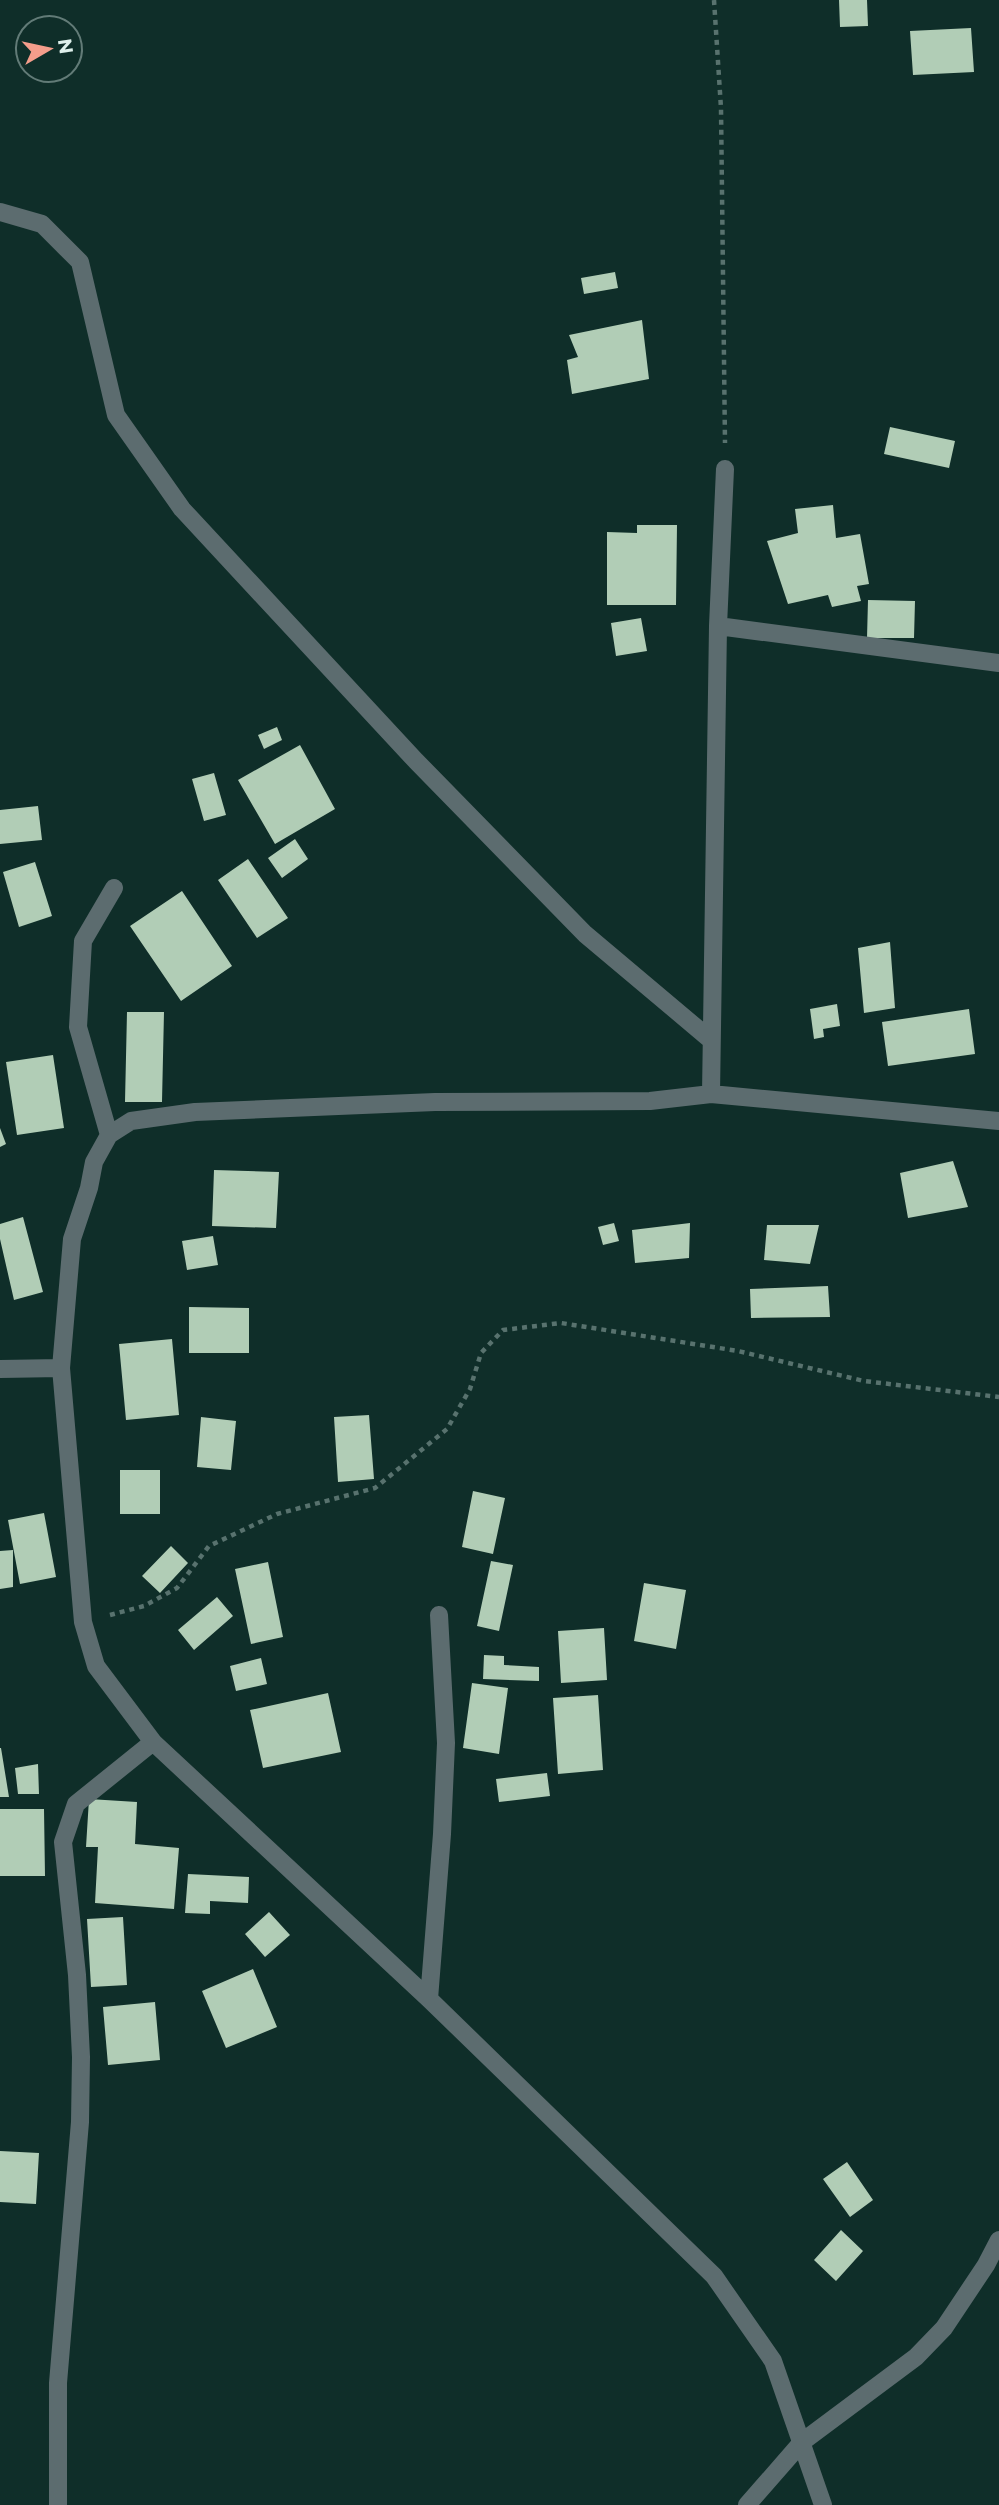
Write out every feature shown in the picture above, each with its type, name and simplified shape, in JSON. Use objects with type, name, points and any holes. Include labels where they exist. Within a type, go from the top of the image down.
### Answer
[{"type":"street","points":[[0,212],[42,224],[80,262],[116,415],[182,509],[416,761],[575,925],[711,1040]]},
{"type":"street","points":[[710,1094],[718,626],[725,469]]},
{"type":"street","points":[[718,626],[999,663]]},
{"type":"street","points":[[109,1135],[78,1027],[83,941],[114,888]]},
{"type":"street","points":[[823,2505],[773,2361],[714,2276],[429,1999],[153,1742],[96,1666],[83,1622],[61,1368],[72,1239],[89,1188],[94,1162],[109,1135],[131,1121],[195,1112],[435,1102],[650,1101],[710,1094],[999,1121]]},
{"type":"street","points":[[0,1369],[61,1368]]},
{"type":"street","points":[[429,1999],[446,1743],[439,1615]]},
{"type":"street","points":[[58,2505],[58,2383],[80,2122],[81,2057],[77,1975],[63,1842],[76,1804],[153,1742]]},
{"type":"street","points":[[747,2505],[802,2442],[916,2357],[944,2328],[986,2265],[999,2240]]},
{"type":"path","points":[[714,0],[721,108],[725,469]]},
{"type":"path","points":[[83,1622],[144,1606],[177,1588],[209,1546],[276,1514],[375,1488],[447,1429],[470,1389],[481,1353],[503,1329],[562,1323],[738,1351],[864,1381],[999,1397]]},
{"type":"building","points":[[839,0],[867,0],[868,26],[840,27]]},
{"type":"building","points":[[971,28],[974,72],[913,75],[910,31]]},
{"type":"building","points":[[615,272],[618,288],[584,294],[581,278]]},
{"type":"building","points":[[642,320],[649,379],[572,394],[567,360],[578,357],[569,335]]},
{"type":"building","points":[[890,427],[955,441],[949,468],[884,454]]},
{"type":"building","points":[[833,505],[836,538],[860,534],[869,584],[857,586],[861,601],[832,607],[828,595],[788,604],[767,541],[798,533],[795,509]]},
{"type":"building","points":[[637,525],[677,525],[676,605],[607,605],[607,532],[637,533]]},
{"type":"building","points":[[868,600],[915,601],[914,638],[867,638]]},
{"type":"building","points":[[641,618],[647,651],[616,656],[611,623]]},
{"type":"building","points":[[277,727],[282,740],[264,749],[258,735]]},
{"type":"building","points":[[300,745],[335,809],[275,844],[238,780]]},
{"type":"building","points":[[214,773],[226,815],[204,821],[192,779]]},
{"type":"building","points":[[38,806],[42,840],[0,844],[0,810]]},
{"type":"building","points":[[295,839],[308,859],[282,878],[268,858]]},
{"type":"building","points":[[248,859],[288,918],[257,938],[218,880]]},
{"type":"building","points":[[35,862],[52,916],[19,927],[3,872]]},
{"type":"building","points":[[182,891],[232,966],[181,1001],[130,926]]},
{"type":"building","points":[[890,942],[895,1008],[864,1013],[858,948]]},
{"type":"building","points":[[837,1004],[840,1026],[823,1029],[824,1037],[814,1039],[810,1009]]},
{"type":"building","points":[[969,1009],[975,1054],[888,1066],[882,1022]]},
{"type":"building","points":[[127,1012],[164,1012],[162,1102],[125,1102]]},
{"type":"building","points":[[53,1055],[64,1128],[17,1135],[6,1062]]},
{"type":"building","points":[[0,1128],[6,1144],[0,1147]]},
{"type":"building","points":[[953,1161],[968,1207],[908,1218],[900,1173]]},
{"type":"building","points":[[214,1170],[279,1172],[276,1228],[212,1226]]},
{"type":"building","points":[[23,1217],[43,1292],[14,1300],[0,1239],[0,1224]]},
{"type":"building","points":[[614,1223],[619,1241],[603,1245],[598,1227]]},
{"type":"building","points":[[690,1223],[689,1258],[635,1263],[632,1230]]},
{"type":"building","points":[[767,1225],[819,1225],[810,1264],[764,1260]]},
{"type":"building","points":[[213,1236],[218,1265],[187,1270],[182,1241]]},
{"type":"building","points":[[828,1286],[830,1317],[751,1318],[750,1289]]},
{"type":"building","points":[[189,1307],[249,1308],[249,1353],[189,1353]]},
{"type":"building","points":[[172,1339],[179,1415],[126,1420],[119,1344]]},
{"type":"building","points":[[369,1415],[374,1479],[338,1482],[334,1417]]},
{"type":"building","points":[[201,1417],[236,1421],[231,1470],[197,1467]]},
{"type":"building","points":[[120,1470],[160,1470],[160,1514],[120,1514]]},
{"type":"building","points":[[473,1491],[505,1498],[493,1554],[462,1547]]},
{"type":"building","points":[[44,1513],[56,1577],[20,1584],[8,1520]]},
{"type":"building","points":[[171,1546],[188,1563],[160,1593],[142,1576]]},
{"type":"building","points":[[13,1550],[13,1587],[0,1589],[0,1551]]},
{"type":"building","points":[[491,1561],[513,1565],[499,1631],[477,1626]]},
{"type":"building","points":[[268,1562],[283,1637],[251,1644],[235,1569]]},
{"type":"building","points":[[644,1583],[686,1590],[676,1649],[634,1641]]},
{"type":"building","points":[[217,1597],[233,1616],[194,1650],[178,1630]]},
{"type":"building","points":[[604,1628],[607,1680],[561,1683],[558,1631]]},
{"type":"building","points":[[484,1655],[504,1656],[504,1665],[539,1667],[539,1681],[483,1679]]},
{"type":"building","points":[[261,1658],[267,1684],[236,1691],[230,1666]]},
{"type":"building","points":[[472,1683],[508,1688],[499,1754],[463,1748]]},
{"type":"building","points":[[328,1693],[341,1752],[263,1768],[250,1710]]},
{"type":"building","points":[[598,1695],[603,1770],[558,1774],[553,1698]]},
{"type":"building","points":[[1,1748],[9,1797],[0,1797]]},
{"type":"building","points":[[38,1764],[39,1794],[18,1794],[15,1768]]},
{"type":"building","points":[[547,1773],[550,1796],[499,1802],[496,1779]]},
{"type":"building","points":[[89,1799],[137,1802],[135,1844],[179,1848],[174,1909],[95,1903],[98,1847],[86,1847]]},
{"type":"building","points":[[0,1809],[44,1809],[45,1876],[0,1876]]},
{"type":"building","points":[[188,1874],[249,1877],[248,1903],[210,1901],[210,1914],[185,1913]]},
{"type":"building","points":[[269,1912],[290,1935],[265,1957],[245,1934]]},
{"type":"building","points":[[123,1917],[127,1985],[91,1987],[87,1919]]},
{"type":"building","points":[[253,1969],[277,2027],[226,2048],[202,1991]]},
{"type":"building","points":[[155,2002],[160,2060],[108,2065],[103,2007]]},
{"type":"building","points":[[0,2151],[39,2153],[36,2204],[0,2202]]},
{"type":"building","points":[[847,2162],[873,2200],[850,2217],[823,2179]]},
{"type":"building","points":[[841,2230],[863,2251],[836,2281],[814,2260]]}]
